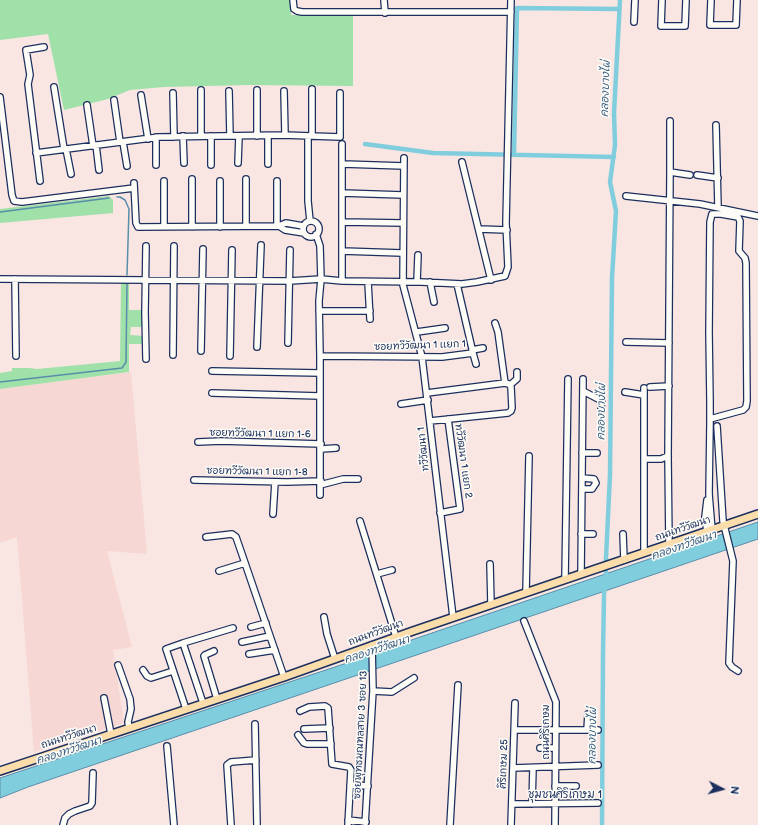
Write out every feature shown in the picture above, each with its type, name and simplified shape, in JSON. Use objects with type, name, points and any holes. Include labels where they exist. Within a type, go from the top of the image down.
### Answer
[{"type":"main road","name":"ถนนทวีวัฒนา","points":[[0,771],[335,659],[372,649],[396,637],[453,617],[758,514]]},
{"type":"street","points":[[294,0],[294,8],[297,11],[302,12],[511,12]]},
{"type":"street","points":[[384,0],[386,13]]},
{"type":"street","points":[[0,279],[321,280],[430,282],[457,284],[491,280],[505,276],[507,272],[506,230],[511,0]]},
{"type":"street","points":[[634,22],[635,0]]},
{"type":"street","points":[[662,0],[661,26],[685,26],[686,0]]},
{"type":"street","points":[[711,0],[710,25],[736,25],[737,0]]},
{"type":"street","points":[[40,181],[28,84],[30,74],[26,50],[44,47]]},
{"type":"street","points":[[54,86],[71,174]]},
{"type":"street","points":[[310,221],[308,201],[312,89]]},
{"type":"street","points":[[201,90],[201,136]]},
{"type":"street","points":[[257,90],[257,136]]},
{"type":"street","points":[[229,91],[230,136]]},
{"type":"street","points":[[284,91],[284,135]]},
{"type":"street","points":[[173,93],[174,137]]},
{"type":"street","points":[[36,153],[156,137],[284,135],[340,137],[340,94]]},
{"type":"street","points":[[141,95],[148,139]]},
{"type":"street","points":[[0,97],[2,124],[14,201],[22,202],[134,186],[136,223],[138,227],[278,226],[286,223],[303,226]]},
{"type":"street","points":[[114,100],[127,166]]},
{"type":"street","points":[[87,105],[99,170]]},
{"type":"street","points":[[669,545],[668,456],[670,121]]},
{"type":"street","points":[[716,125],[718,207]]},
{"type":"street","points":[[183,136],[184,163]]},
{"type":"street","points":[[211,136],[211,165]]},
{"type":"street","points":[[238,136],[238,163]]},
{"type":"street","points":[[268,136],[268,164]]},
{"type":"street","points":[[156,137],[156,165]]},
{"type":"street","points":[[342,144],[342,281]]},
{"type":"street","name":"ทวีวัฒนา 1","points":[[404,158],[402,253],[403,282],[405,294],[417,332],[422,357],[453,617]]},
{"type":"street","points":[[462,162],[491,280]]},
{"type":"street","points":[[343,164],[404,166]]},
{"type":"street","points":[[670,172],[718,178]]},
{"type":"street","points":[[192,179],[192,227]]},
{"type":"street","points":[[246,179],[246,226]]},
{"type":"street","points":[[164,181],[164,227]]},
{"type":"street","points":[[220,181],[220,227]]},
{"type":"street","points":[[277,181],[278,226]]},
{"type":"street","points":[[342,193],[403,195]]},
{"type":"street","points":[[626,196],[670,200],[718,207],[758,216]]},
{"type":"street","points":[[710,419],[743,410],[746,407],[747,401],[746,263],[745,258],[739,251],[740,221],[738,217],[720,214],[712,214],[710,222],[709,494],[705,517],[710,531]]},
{"type":"street","points":[[303,226],[306,222],[310,221],[314,222],[318,226],[318,231],[316,234],[320,246],[320,495]]},
{"type":"street","points":[[342,222],[403,223]]},
{"type":"street","points":[[278,226],[285,230],[304,233],[310,237],[316,234]]},
{"type":"street","points":[[303,226],[304,233]]},
{"type":"street","points":[[479,229],[506,230]]},
{"type":"street","points":[[257,346],[261,245]]},
{"type":"street","points":[[146,246],[146,359]]},
{"type":"street","points":[[173,355],[174,246]]},
{"type":"street","points":[[201,351],[203,250]]},
{"type":"street","points":[[230,356],[232,250]]},
{"type":"street","points":[[288,343],[290,250]]},
{"type":"street","points":[[342,251],[402,253]]},
{"type":"street","points":[[417,282],[418,255]]},
{"type":"street","points":[[15,279],[16,356]]},
{"type":"street","points":[[368,282],[370,319]]},
{"type":"street","points":[[430,282],[434,302]]},
{"type":"street","name":"ซอยทวีวัฒนา 1 แยก 1","points":[[320,356],[422,357],[455,356],[472,352],[457,284]]},
{"type":"street","points":[[319,311],[370,311]]},
{"type":"street","points":[[430,421],[511,411],[512,403],[495,323]]},
{"type":"street","points":[[417,332],[445,328]]},
{"type":"street","points":[[626,342],[669,343]]},
{"type":"street","points":[[476,364],[472,352],[483,348]]},
{"type":"street","points":[[212,371],[320,373]]},
{"type":"street","points":[[427,393],[507,384],[517,379],[517,372]]},
{"type":"street","points":[[581,574],[583,378]]},
{"type":"street","points":[[565,579],[568,379]]},
{"type":"street","points":[[650,387],[669,386]]},
{"type":"street","points":[[644,388],[644,553]]},
{"type":"street","points":[[583,391],[602,401],[601,407]]},
{"type":"street","points":[[625,392],[644,395]]},
{"type":"street","points":[[212,393],[320,396]]},
{"type":"street","points":[[401,404],[428,400]]},
{"type":"street","name":"ทวีวัฒนา 1 แยก 2","points":[[440,513],[460,509],[448,419]]},
{"type":"street","points":[[718,426],[723,526],[732,556],[733,580],[729,663],[738,672]]},
{"type":"street","name":"ซอยทวีวัฒนา 1 แยก 1-6","points":[[198,442],[221,441],[336,448]]},
{"type":"street","points":[[582,453],[596,453]]},
{"type":"street","points":[[526,592],[529,456]]},
{"type":"street","points":[[644,459],[662,459],[668,456]]},
{"type":"street","points":[[582,478],[594,479],[596,482],[592,489],[582,489]]},
{"type":"street","name":"ซอยทวีวัฒนา 1 แยก 1-8","points":[[194,480],[320,483],[343,479],[358,479]]},
{"type":"street","points":[[273,514],[275,482]]},
{"type":"street","points":[[360,521],[396,637]]},
{"type":"street","points":[[581,534],[593,534]]},
{"type":"street","points":[[623,534],[624,560]]},
{"type":"street","points":[[206,537],[234,535],[236,537],[284,677]]},
{"type":"street","points":[[219,570],[245,563]]},
{"type":"street","points":[[490,564],[491,604]]},
{"type":"street","points":[[377,574],[392,570]]},
{"type":"street","points":[[324,617],[327,634],[335,659]]},
{"type":"street","name":"ถนนศิริเกษม","points":[[524,621],[556,702],[555,825]]},
{"type":"street","points":[[251,627],[266,623]]},
{"type":"street","points":[[186,710],[166,649],[233,628]]},
{"type":"street","points":[[242,642],[270,636]]},
{"type":"street","points":[[183,643],[204,704]]},
{"type":"street","name":"ซอยพุทธมณฑลสาย 3 ซอย 13","points":[[366,824],[374,676],[372,649]]},
{"type":"street","points":[[249,654],[275,650]]},
{"type":"street","points":[[214,651],[204,656],[217,699]]},
{"type":"street","points":[[118,665],[130,698],[131,709],[128,728]]},
{"type":"street","points":[[143,670],[147,676],[151,678],[173,671]]},
{"type":"street","points":[[373,692],[392,692],[414,678]]},
{"type":"street","points":[[450,825],[458,685]]},
{"type":"street","points":[[104,698],[111,734]]},
{"type":"street","name":"ศิริเกษม 25","points":[[511,825],[515,703]]},
{"type":"street","points":[[300,711],[309,707],[327,707],[329,711],[332,764],[350,768],[348,823],[366,824]]},
{"type":"street","points":[[587,730],[588,714]]},
{"type":"street","points":[[255,724],[257,825]]},
{"type":"street","points":[[304,729],[330,728]]},
{"type":"street","points":[[514,730],[598,730]]},
{"type":"street","points":[[298,735],[304,743],[331,744]]},
{"type":"street","points":[[167,746],[174,825]]},
{"type":"street","points":[[540,748],[555,748]]},
{"type":"street","points":[[231,825],[227,765],[231,762],[256,760]]},
{"type":"street","points":[[513,768],[598,766]]},
{"type":"street","points":[[532,804],[533,768]]},
{"type":"street","points":[[62,825],[65,818],[69,814],[87,808],[92,803],[92,773]]},
{"type":"street","points":[[350,784],[368,786]]},
{"type":"street","points":[[555,786],[576,786]]},
{"type":"street","points":[[512,804],[598,803]]},
{"type":"shaded area","points":[[131,372],[147,554],[107,551],[132,647],[113,650],[124,723],[34,752],[17,537],[0,543],[0,389]]},
{"type":"green space","points":[[0,0],[291,0],[291,15],[353,16],[353,86],[248,85],[164,87],[130,90],[108,99],[64,110],[48,34],[0,40]]},
{"type":"green space","points":[[109,196],[113,200],[113,213],[0,223],[0,209]]},
{"type":"green space","points":[[121,281],[129,281],[129,310],[143,310],[143,327],[131,327],[130,335],[144,336],[144,344],[129,344],[129,372],[0,389],[0,373],[12,371],[12,368],[37,369],[120,361]]},
{"type":"water","name":"คลองทวีวัฒนา","points":[[758,522],[758,539],[28,787],[0,798],[0,778],[362,658],[364,654],[383,648],[385,649]]},
{"type":"waterway","name":"คลองบางไผ่","points":[[606,579],[610,475],[612,278],[616,211],[610,182],[615,145],[614,113],[620,0]]},
{"type":"waterway","points":[[514,155],[517,8],[619,9]]},
{"type":"waterway","points":[[365,144],[433,153],[614,157]]},
{"type":"waterway","points":[[117,197],[125,200],[129,209],[127,275]]},
{"type":"waterway","points":[[0,212],[109,198]]},
{"type":"waterway","points":[[0,382],[122,368],[126,362],[127,283]]},
{"type":"waterway","name":"คลองบางไผ่","points":[[602,825],[605,586]]},
{"type":"district","name":"ชุมชนศิริเกษม 1","points":[[565,795]]}]
